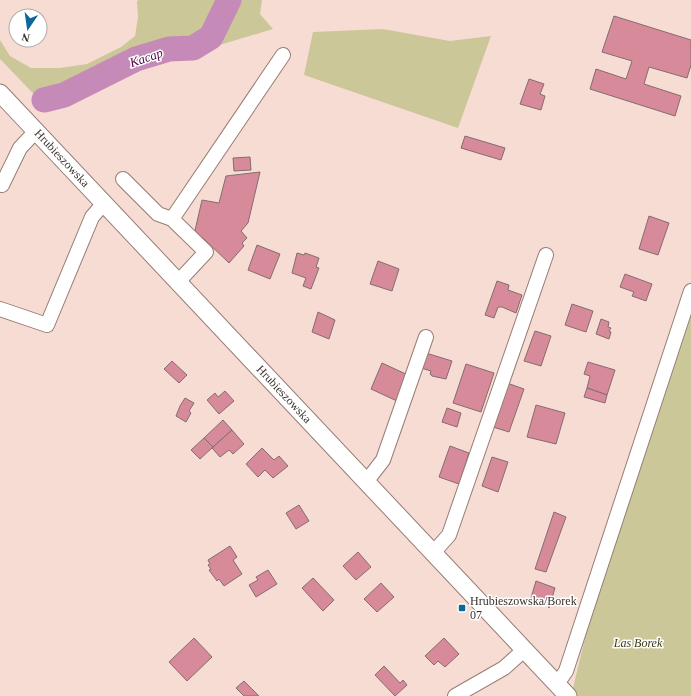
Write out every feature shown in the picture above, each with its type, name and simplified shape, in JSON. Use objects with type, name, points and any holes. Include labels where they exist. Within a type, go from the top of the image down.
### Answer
[{"type":"main road","name":"Hrubieszowska","points":[[0,93],[562,690]]},
{"type":"street","points":[[172,220],[283,55]]},
{"type":"street","points":[[0,184],[2,185],[20,148],[36,131]]},
{"type":"street","points":[[123,179],[158,214],[172,220],[206,252],[178,282]]},
{"type":"street","points":[[0,309],[47,326],[92,217],[104,203]]},
{"type":"street","points":[[433,553],[449,535],[546,256]]},
{"type":"street","points":[[562,690],[566,671],[691,291]]},
{"type":"street","points":[[366,482],[383,460],[426,337]]},
{"type":"street","points":[[455,696],[504,668],[524,650]]},
{"type":"green space","points":[[262,0],[260,14],[273,29],[193,53],[161,56],[134,64],[108,77],[50,111],[0,59],[0,40],[10,56],[31,68],[60,68],[87,64],[121,47],[135,36],[138,17],[137,1]]},
{"type":"green space","points":[[383,29],[450,41],[491,36],[458,128],[304,75],[313,32]]},
{"type":"green space","name":"Las Borek","points":[[691,302],[691,696],[571,696],[593,605]]},
{"type":"building","points":[[614,16],[691,40],[691,65],[687,78],[649,67],[644,84],[681,96],[675,116],[590,89],[596,69],[626,79],[632,61],[602,52]]},
{"type":"building","points":[[529,79],[544,84],[540,94],[545,96],[541,110],[520,104]]},
{"type":"building","points":[[465,136],[505,148],[501,160],[461,148]]},
{"type":"building","points":[[250,157],[251,170],[234,171],[233,158]]},
{"type":"building","points":[[260,172],[248,223],[241,231],[247,238],[242,243],[244,246],[229,263],[203,238],[194,235],[202,200],[219,203],[226,176]]},
{"type":"building","points":[[649,216],[669,223],[658,255],[639,249]]},
{"type":"building","points":[[257,245],[280,254],[270,279],[248,270]]},
{"type":"building","points":[[297,253],[304,255],[305,253],[319,258],[316,267],[319,268],[311,289],[303,286],[306,278],[292,273]]},
{"type":"building","points":[[378,261],[399,269],[392,291],[370,284]]},
{"type":"building","points":[[625,274],[652,284],[646,301],[632,296],[634,292],[620,287]]},
{"type":"building","points":[[497,281],[509,285],[508,290],[522,295],[516,313],[502,307],[498,307],[494,318],[485,315]]},
{"type":"building","points":[[572,304],[593,311],[586,332],[565,325]]},
{"type":"building","points":[[318,312],[335,320],[329,339],[312,332]]},
{"type":"building","points":[[601,319],[609,322],[608,327],[611,328],[609,331],[611,332],[609,339],[596,334]]},
{"type":"building","points":[[535,331],[551,336],[541,366],[524,361]]},
{"type":"building","points":[[426,353],[452,361],[446,379],[432,376],[430,374],[431,371],[421,368]]},
{"type":"building","points":[[172,361],[187,375],[179,383],[164,369]]},
{"type":"building","points":[[588,362],[615,370],[607,395],[587,388],[590,376],[584,374]]},
{"type":"building","points":[[382,363],[408,375],[397,401],[371,389]]},
{"type":"building","points":[[466,364],[494,373],[481,412],[453,403]]},
{"type":"building","points":[[507,383],[524,389],[509,432],[493,427]]},
{"type":"building","points":[[587,388],[607,395],[605,403],[584,397]]},
{"type":"building","points":[[225,391],[234,401],[219,414],[207,400],[215,393],[218,397]]},
{"type":"building","points":[[185,398],[194,403],[189,411],[191,413],[186,422],[176,416]]},
{"type":"building","points":[[536,405],[565,413],[556,444],[527,437]]},
{"type":"building","points":[[447,408],[461,413],[457,427],[442,422]]},
{"type":"building","points":[[223,420],[232,430],[213,447],[204,438]]},
{"type":"building","points":[[232,430],[244,444],[233,454],[229,450],[220,457],[212,448]]},
{"type":"building","points":[[204,438],[213,447],[200,459],[191,450]]},
{"type":"building","points":[[450,446],[469,453],[459,484],[439,477]]},
{"type":"building","points":[[262,448],[274,460],[279,456],[288,466],[273,478],[265,470],[258,477],[246,464]]},
{"type":"building","points":[[492,457],[508,462],[498,492],[482,486]]},
{"type":"building","points":[[299,505],[309,521],[296,529],[286,513]]},
{"type":"building","points":[[554,512],[566,517],[546,572],[535,569]]},
{"type":"building","points":[[230,546],[237,557],[233,560],[242,574],[224,586],[219,579],[217,581],[209,570],[211,569],[208,565],[210,564],[208,560]]},
{"type":"building","points":[[358,552],[371,567],[356,580],[343,566]]},
{"type":"building","points":[[268,570],[277,584],[256,597],[249,585],[258,580],[256,577]]},
{"type":"building","points":[[313,578],[334,600],[323,611],[302,588]]},
{"type":"building","points":[[536,581],[555,588],[549,608],[548,605],[542,603],[541,605],[530,601]]},
{"type":"building","points":[[381,583],[394,597],[377,612],[364,599]]},
{"type":"building","points":[[194,638],[212,657],[187,681],[169,662]]},
{"type":"building","points":[[444,638],[459,654],[445,667],[438,661],[434,665],[425,656]]},
{"type":"building","points":[[384,666],[400,683],[403,680],[407,685],[395,696],[375,675]]},
{"type":"building","points":[[244,681],[259,696],[244,696],[236,688]]},
{"type":"waterway","name":"Kacap","points":[[44,100],[64,95],[136,59],[169,49],[193,48],[211,37],[229,0]]},
{"type":"place","name":"Hrubieszowska/Borek 07","points":[[462,608]]}]
